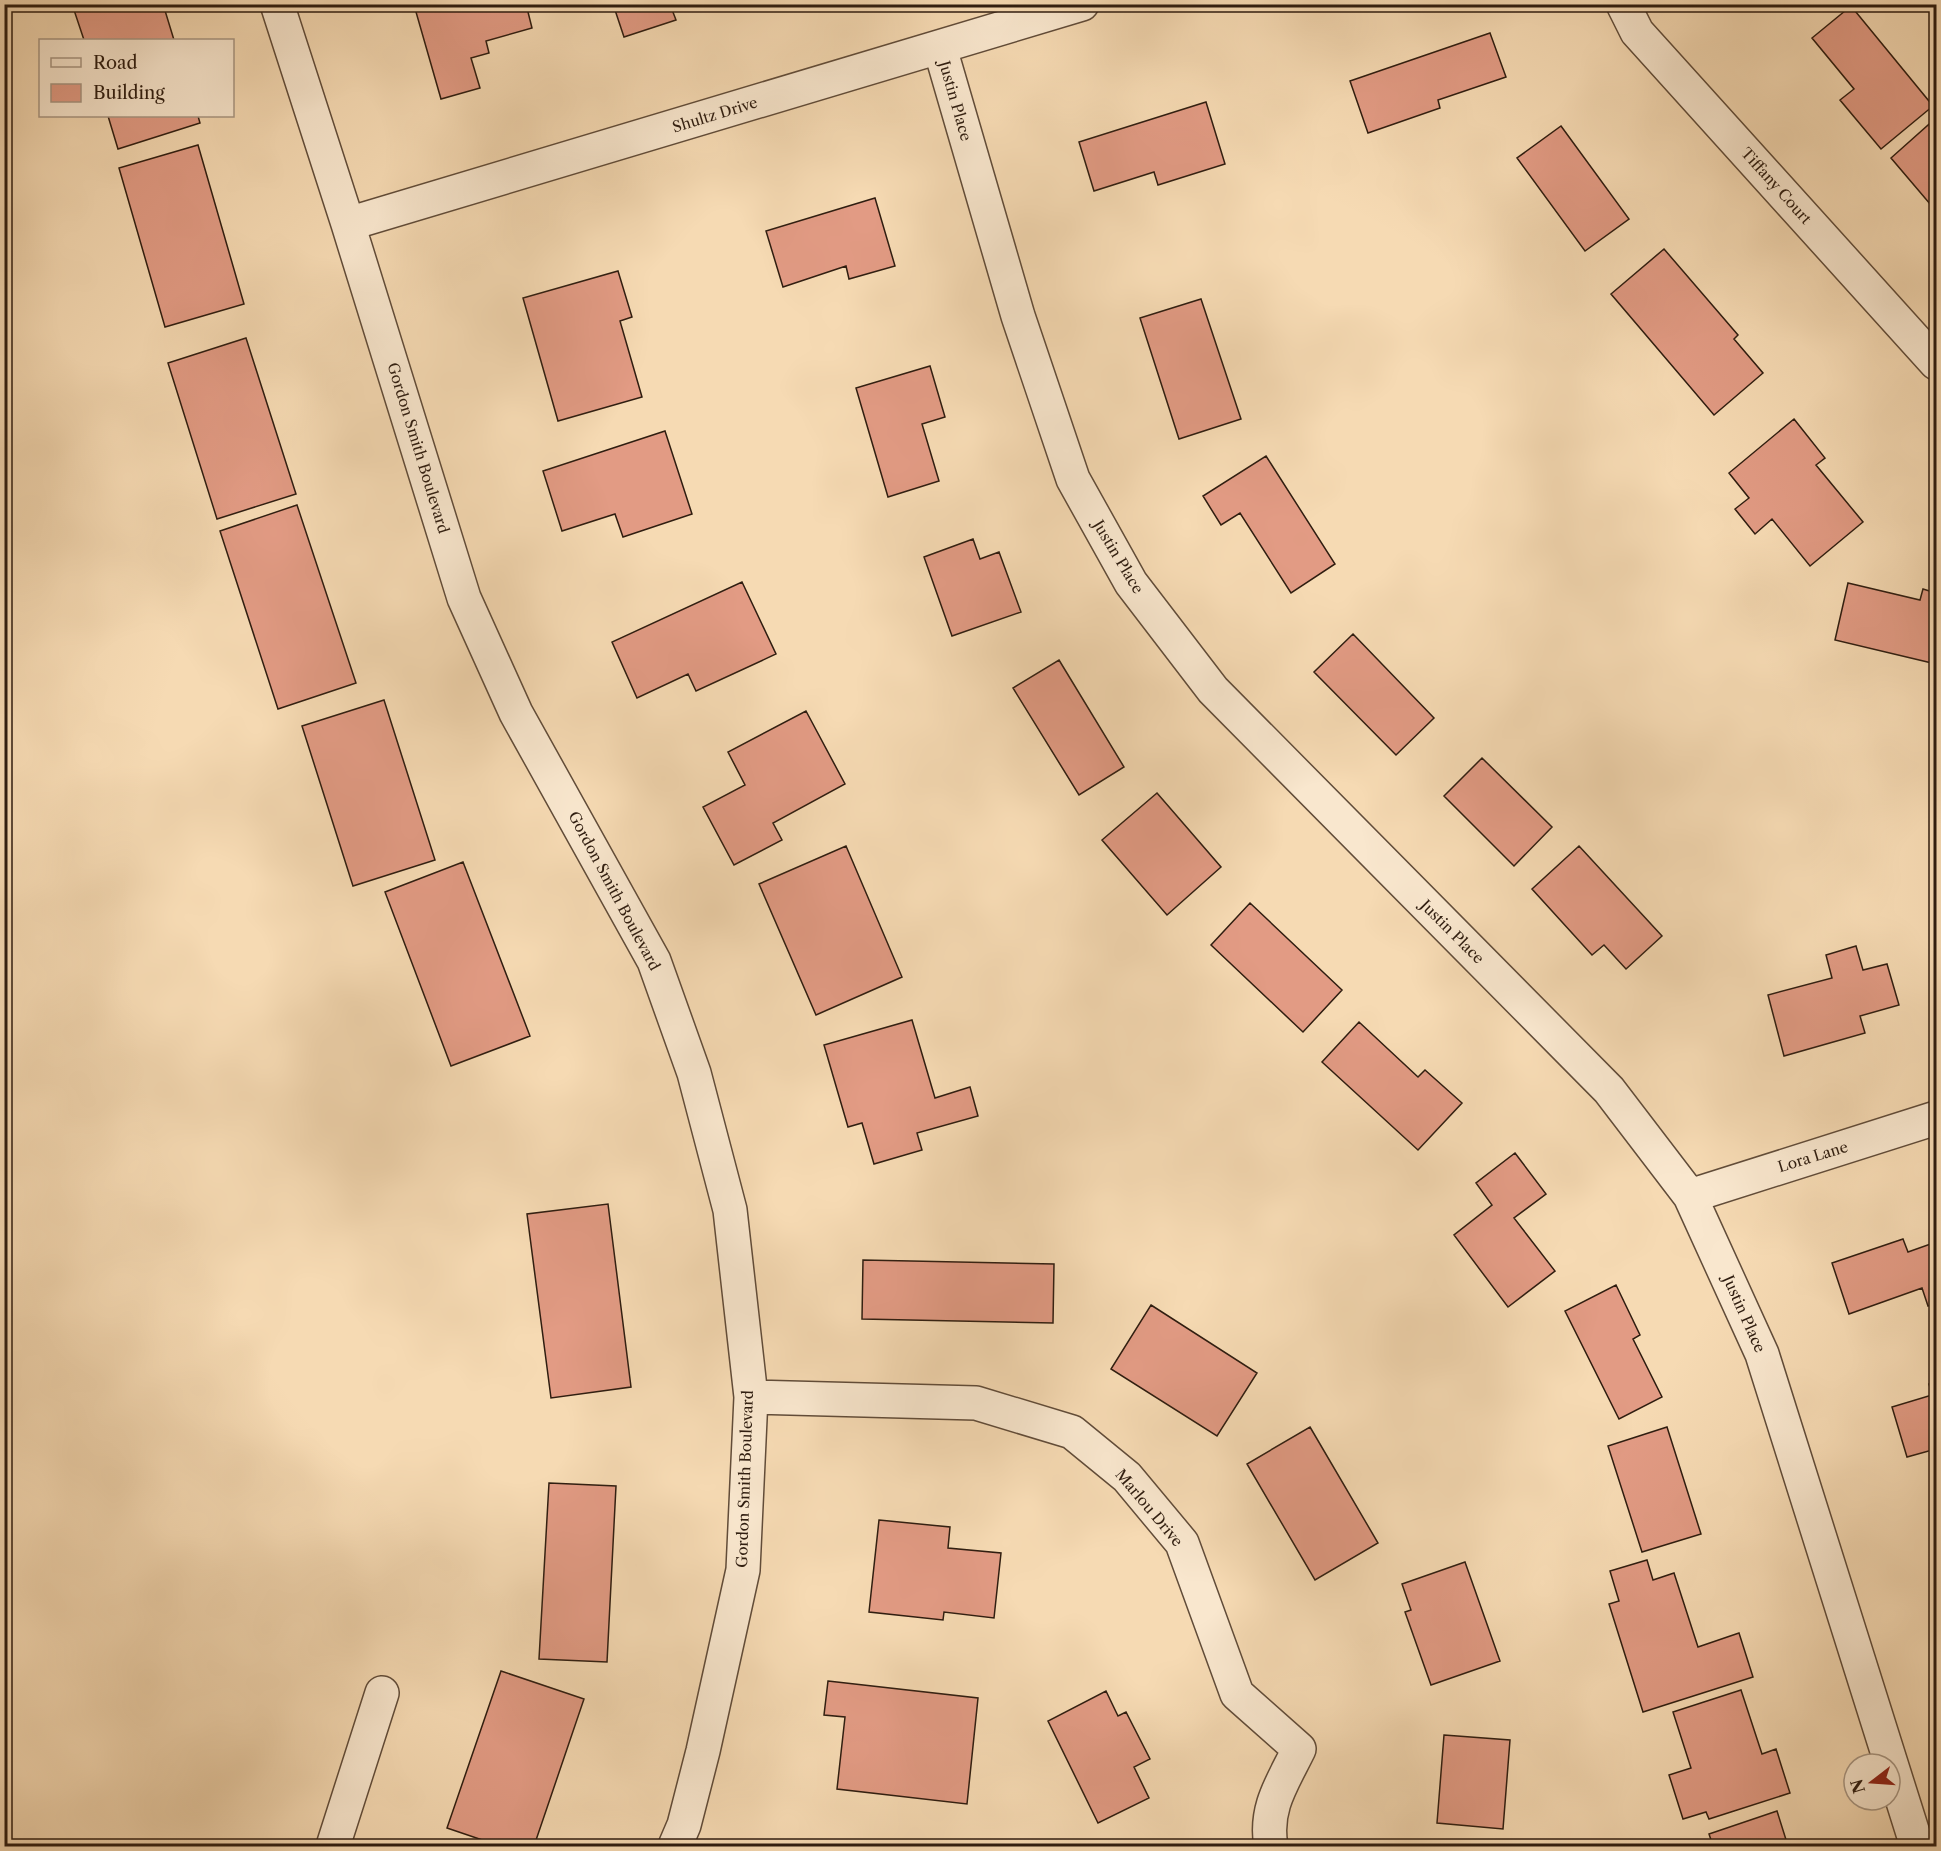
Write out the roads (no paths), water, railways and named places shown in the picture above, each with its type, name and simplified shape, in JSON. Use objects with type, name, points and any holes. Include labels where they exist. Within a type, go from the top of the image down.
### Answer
[{"type":"street","name":"Gordon Smith Boulevard","points":[[277,4],[464,598],[516,713],[654,961],[694,1073],[730,1210],[751,1397],[743,1570],[699,1770],[684,1826],[675,1846]]},
{"type":"street","name":"Shultz Drive","points":[[348,224],[1082,4]]},
{"type":"street","name":"Tiffany Court","points":[[1623,4],[1637,32],[1936,363]]},
{"type":"street","name":"Justin Place","points":[[940,48],[1018,316],[1073,479],[1131,583],[1213,690],[1609,1090],[1690,1196],[1762,1354],[1917,1846]]},
{"type":"street","name":"Lora Lane","points":[[1690,1196],[1936,1118]]},
{"type":"street","name":"Marlou Drive","points":[[751,1397],[976,1403],[1072,1432],[1127,1478],[1182,1544],[1237,1694],[1299,1749],[1271,1807],[1269,1836],[1271,1846]]},
{"type":"street","points":[[333,1846],[382,1693]]}]
